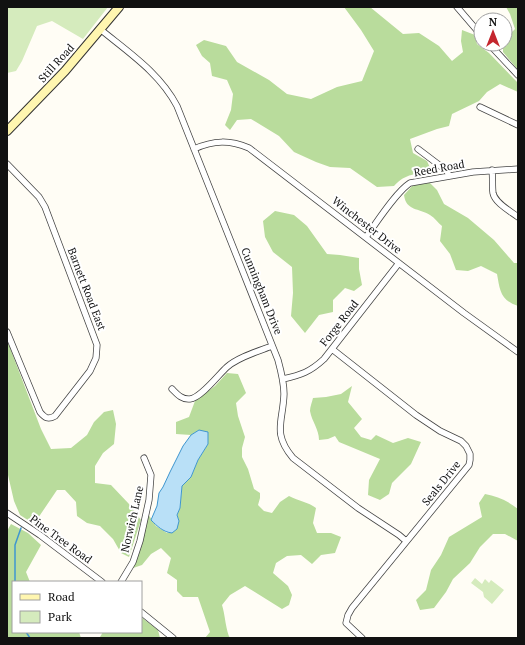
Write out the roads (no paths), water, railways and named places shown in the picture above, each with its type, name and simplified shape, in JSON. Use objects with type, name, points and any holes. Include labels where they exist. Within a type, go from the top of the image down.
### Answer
[{"type":"main road","name":"Still Road","points":[[7,131],[65,71],[119,7]]},
{"type":"street","points":[[457,7],[473,26]]},
{"type":"street","name":"Cunningham Drive","points":[[100,29],[163,83],[177,106],[272,346],[283,379],[284,394],[280,429],[281,439],[286,450],[293,458],[346,499],[406,541]]},
{"type":"street","points":[[496,52],[518,75]]},
{"type":"street","points":[[480,106],[518,125]]},
{"type":"street","name":"Winchester Drive","points":[[194,149],[214,142],[226,141],[249,148],[464,313],[518,352]]},
{"type":"street","points":[[418,149],[447,170],[449,176]]},
{"type":"street","name":"Barnett Road East","points":[[7,164],[39,197],[45,207],[97,345],[96,358],[90,372],[59,413],[51,418],[44,417],[40,412],[7,332]]},
{"type":"street","name":"Reed Road","points":[[366,237],[406,186],[416,181],[492,170],[518,169]]},
{"type":"street","points":[[492,170],[493,192],[495,197],[501,204],[518,217]]},
{"type":"street","name":"Forge Road","points":[[283,379],[309,372],[324,359],[399,263]]},
{"type":"street","points":[[172,389],[183,398],[193,398],[200,394],[229,365],[272,346]]},
{"type":"street","name":"Seals Drive","points":[[332,349],[416,415],[461,441],[466,446],[470,454],[469,465],[352,608],[346,623],[362,638]]},
{"type":"street","name":"Norwich Lane","points":[[122,581],[133,562],[140,541],[149,500],[151,475],[144,458]]},
{"type":"street","name":"Pine Tree Road","points":[[7,513],[40,535],[101,581]]},
{"type":"street","points":[[142,613],[173,638]]},
{"type":"water","points":[[199,430],[208,432],[208,444],[198,460],[191,477],[182,486],[180,508],[177,515],[179,521],[177,529],[172,533],[160,528],[151,520],[157,506],[159,493],[183,446],[191,435]]},
{"type":"waterway","points":[[15,581],[15,545],[21,528]]},
{"type":"waterway","points":[[27,633],[30,638]]}]
